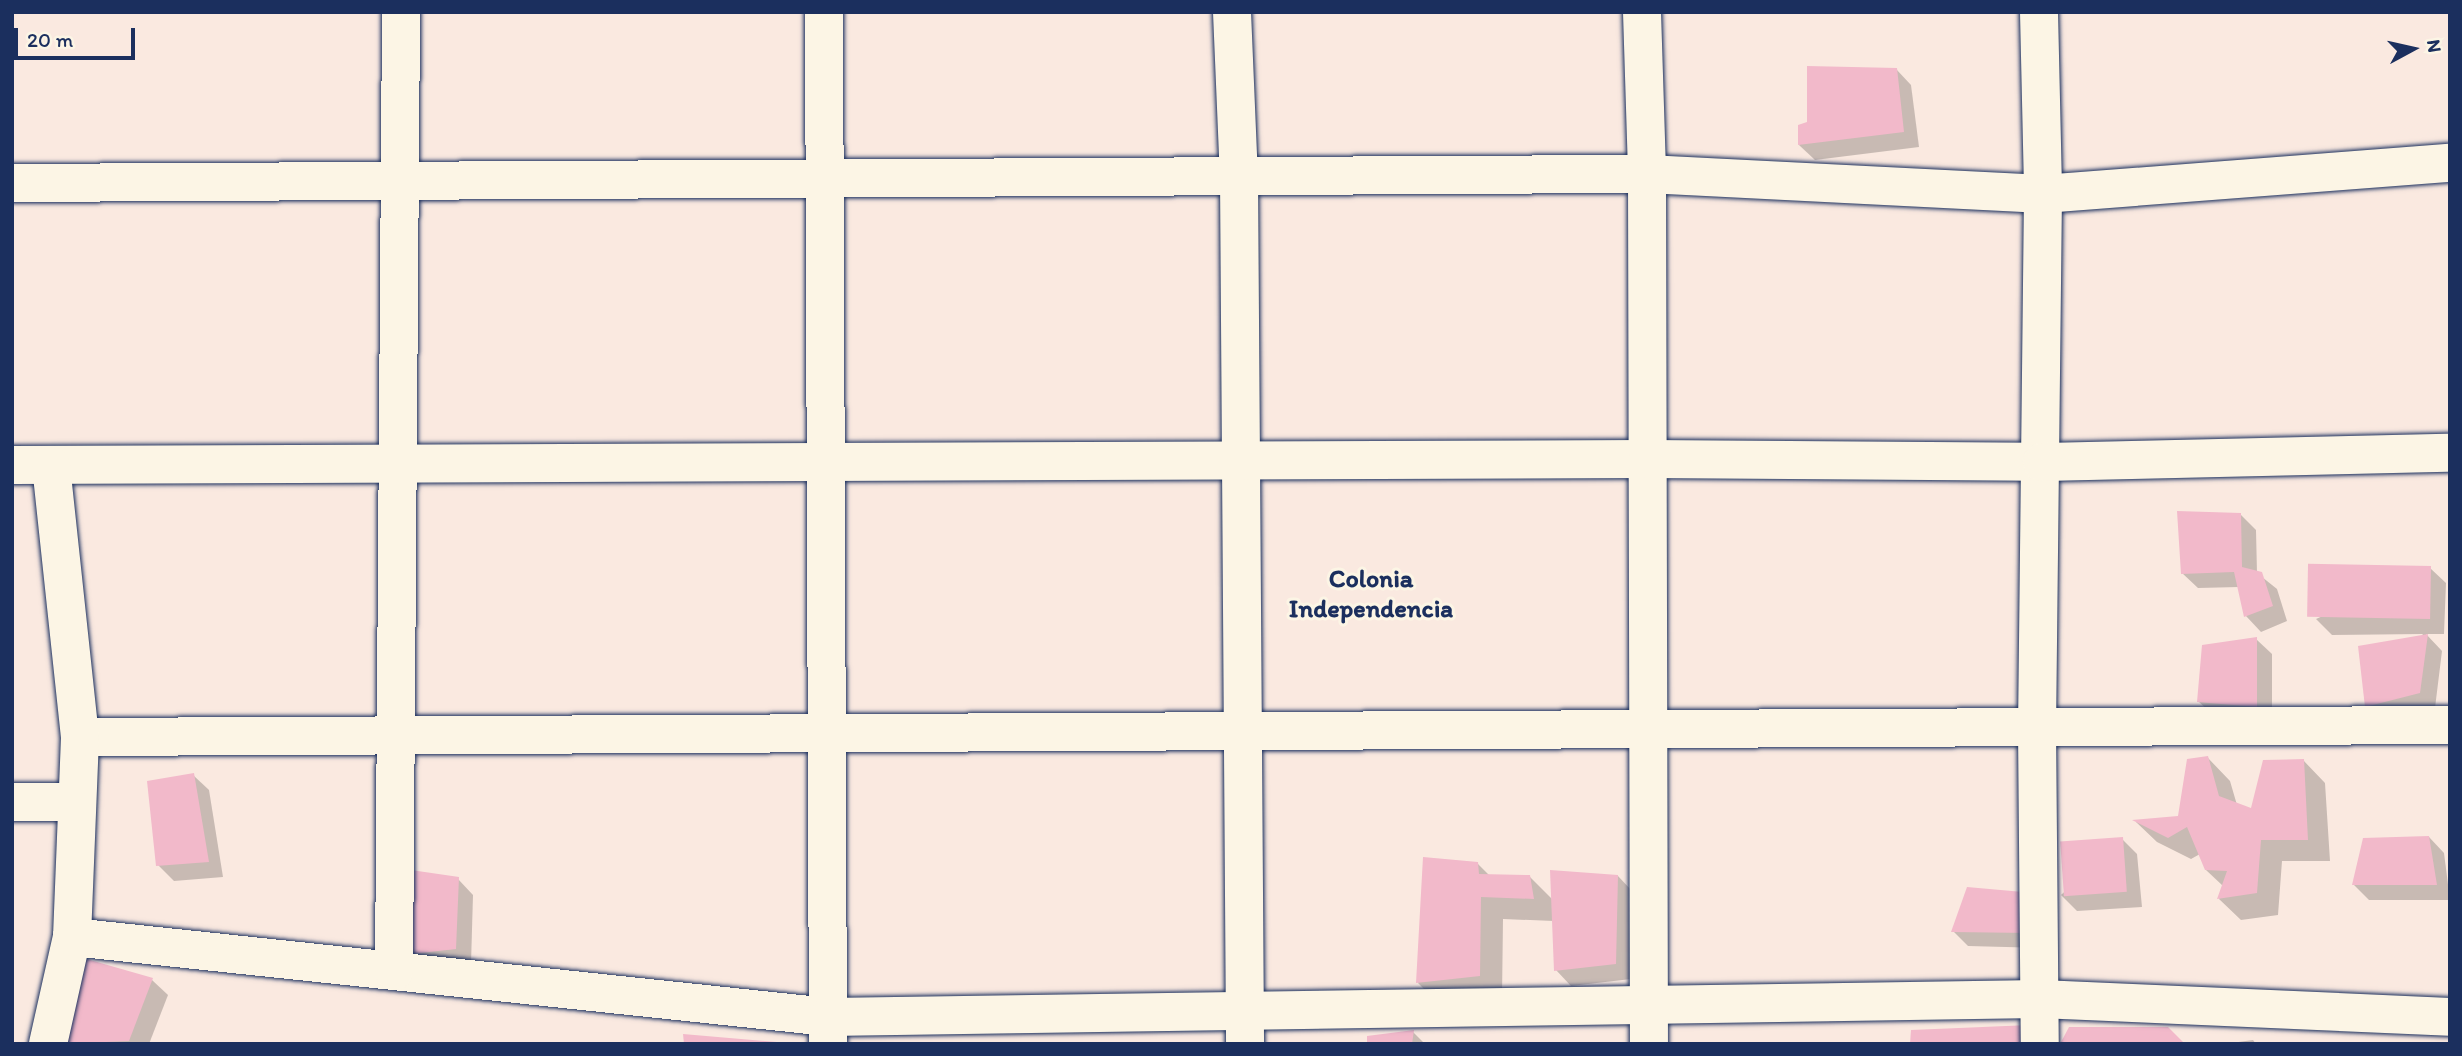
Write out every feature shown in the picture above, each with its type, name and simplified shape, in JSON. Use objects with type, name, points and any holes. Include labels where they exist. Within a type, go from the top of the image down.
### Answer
[{"type":"street","points":[[394,971],[401,12]]},
{"type":"street","points":[[824,12],[828,1030]]},
{"type":"street","points":[[1232,12],[1238,177],[1245,1027]]},
{"type":"street","points":[[1642,12],[1647,174],[1649,1044]]},
{"type":"street","points":[[2039,12],[2043,194],[2037,727],[2040,1044]]},
{"type":"street","points":[[12,183],[825,176],[1647,174],[2043,194],[2450,163]]},
{"type":"street","points":[[12,465],[826,465],[1648,459],[2042,462],[2450,453]]},
{"type":"street","points":[[48,1044],[72,937],[80,737],[51,466]]},
{"type":"street","points":[[80,737],[2450,725]]},
{"type":"street","points":[[12,802],[77,802]]},
{"type":"street","points":[[72,937],[394,971],[828,1030],[1245,1027],[1649,1002],[2040,999],[2450,1017]]},
{"type":"building","points":[[1807,66],[1897,68],[1904,132],[1798,145],[1798,125],[1807,122]]},
{"type":"building","points":[[2177,511],[2241,513],[2242,567],[2262,572],[2273,606],[2244,617],[2234,572],[2181,574]]},
{"type":"building","points":[[2308,564],[2431,566],[2430,619],[2307,617]]},
{"type":"building","points":[[2428,634],[2420,693],[2365,707],[2358,646]]},
{"type":"building","points":[[2257,637],[2257,707],[2197,702],[2202,645]]},
{"type":"building","points":[[2208,756],[2219,796],[2251,808],[2263,760],[2304,759],[2308,840],[2261,840],[2257,893],[2217,899],[2227,871],[2205,870],[2187,827],[2168,838],[2132,820],[2178,816],[2187,759]]},
{"type":"building","points":[[194,773],[209,862],[156,866],[147,781]]},
{"type":"building","points":[[2429,836],[2437,885],[2352,885],[2363,838]]},
{"type":"building","points":[[2123,837],[2127,892],[2064,896],[2060,841]]},
{"type":"building","points":[[1423,857],[1478,862],[1479,874],[1530,875],[1534,899],[1481,897],[1480,976],[1416,983]]},
{"type":"building","points":[[404,869],[459,877],[456,949],[403,955]]},
{"type":"building","points":[[1550,870],[1618,875],[1616,964],[1554,971]]},
{"type":"building","points":[[1967,887],[2023,892],[2030,933],[1951,932]]},
{"type":"building","points":[[76,956],[153,978],[129,1041],[60,1044]]},
{"type":"building","points":[[2030,1025],[2029,1044],[1910,1044],[1911,1030]]},
{"type":"building","points":[[2069,1027],[2168,1027],[2185,1044],[2060,1044]]},
{"type":"building","points":[[1414,1030],[1412,1044],[1367,1044],[1367,1036]]},
{"type":"building","points":[[683,1034],[777,1042],[777,1044],[684,1044]]},
{"type":"district","name":"Colonia Independencia","points":[[1371,594]]}]
